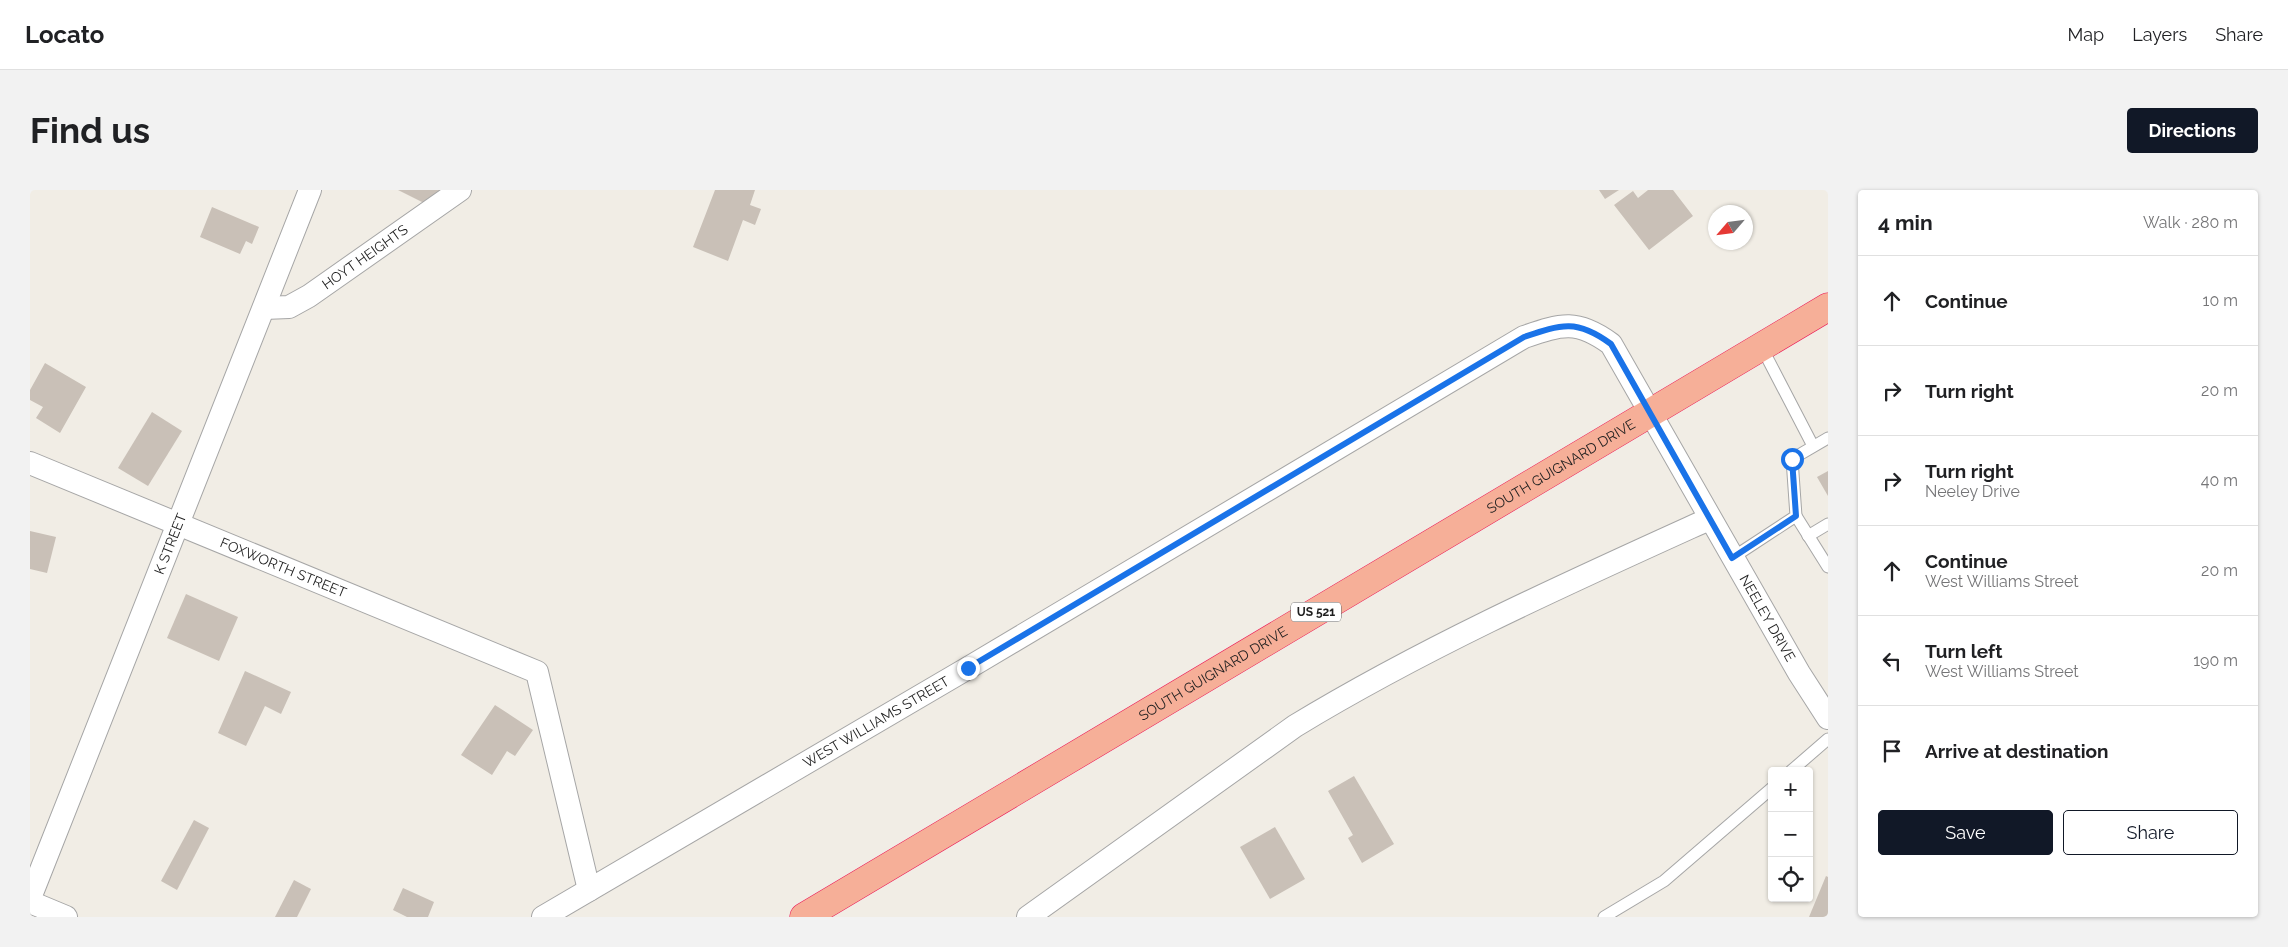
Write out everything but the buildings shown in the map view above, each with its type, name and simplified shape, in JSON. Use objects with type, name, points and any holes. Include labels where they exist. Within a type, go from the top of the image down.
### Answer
[{"type":"highway","name":"SOUTH GUIGNARD DRIVE","points":[[804,917],[1828,307]]},
{"type":"street","name":"K STREET","points":[[30,898],[310,190]]},
{"type":"street","name":"HOYT HEIGHTS","points":[[264,308],[289,307],[309,296],[460,190]]},
{"type":"street","name":"WEST WILLIAMS STREET","points":[[543,917],[968,668],[1524,337],[1548,329],[1569,325],[1592,330],[1611,344],[1649,412]]},
{"type":"street","name":"NEELEY DRIVE","points":[[1649,412],[1798,674],[1828,718]]},
{"type":"street","name":"FOXWORTH STREET","points":[[30,463],[178,526],[536,672],[589,890]]},
{"type":"street","points":[[1028,917],[1295,726],[1339,699],[1478,625],[1709,519]]},
{"type":"street","points":[[30,902],[66,917]]},
{"type":"lane","points":[[1761,346],[1814,446]]},
{"type":"lane","points":[[1827,440],[1792,459],[1796,516],[1828,567]]},
{"type":"lane","points":[[1732,558],[1796,516]]},
{"type":"lane","points":[[1808,536],[1828,524]]},
{"type":"lane","points":[[1796,767],[1828,739]]},
{"type":"lane","points":[[1604,917],[1664,881],[1768,791]]},
{"type":"route","points":[[968,668],[1524,337],[1548,329],[1569,325],[1592,330],[1611,344],[1732,558],[1796,516],[1792,459]]}]
